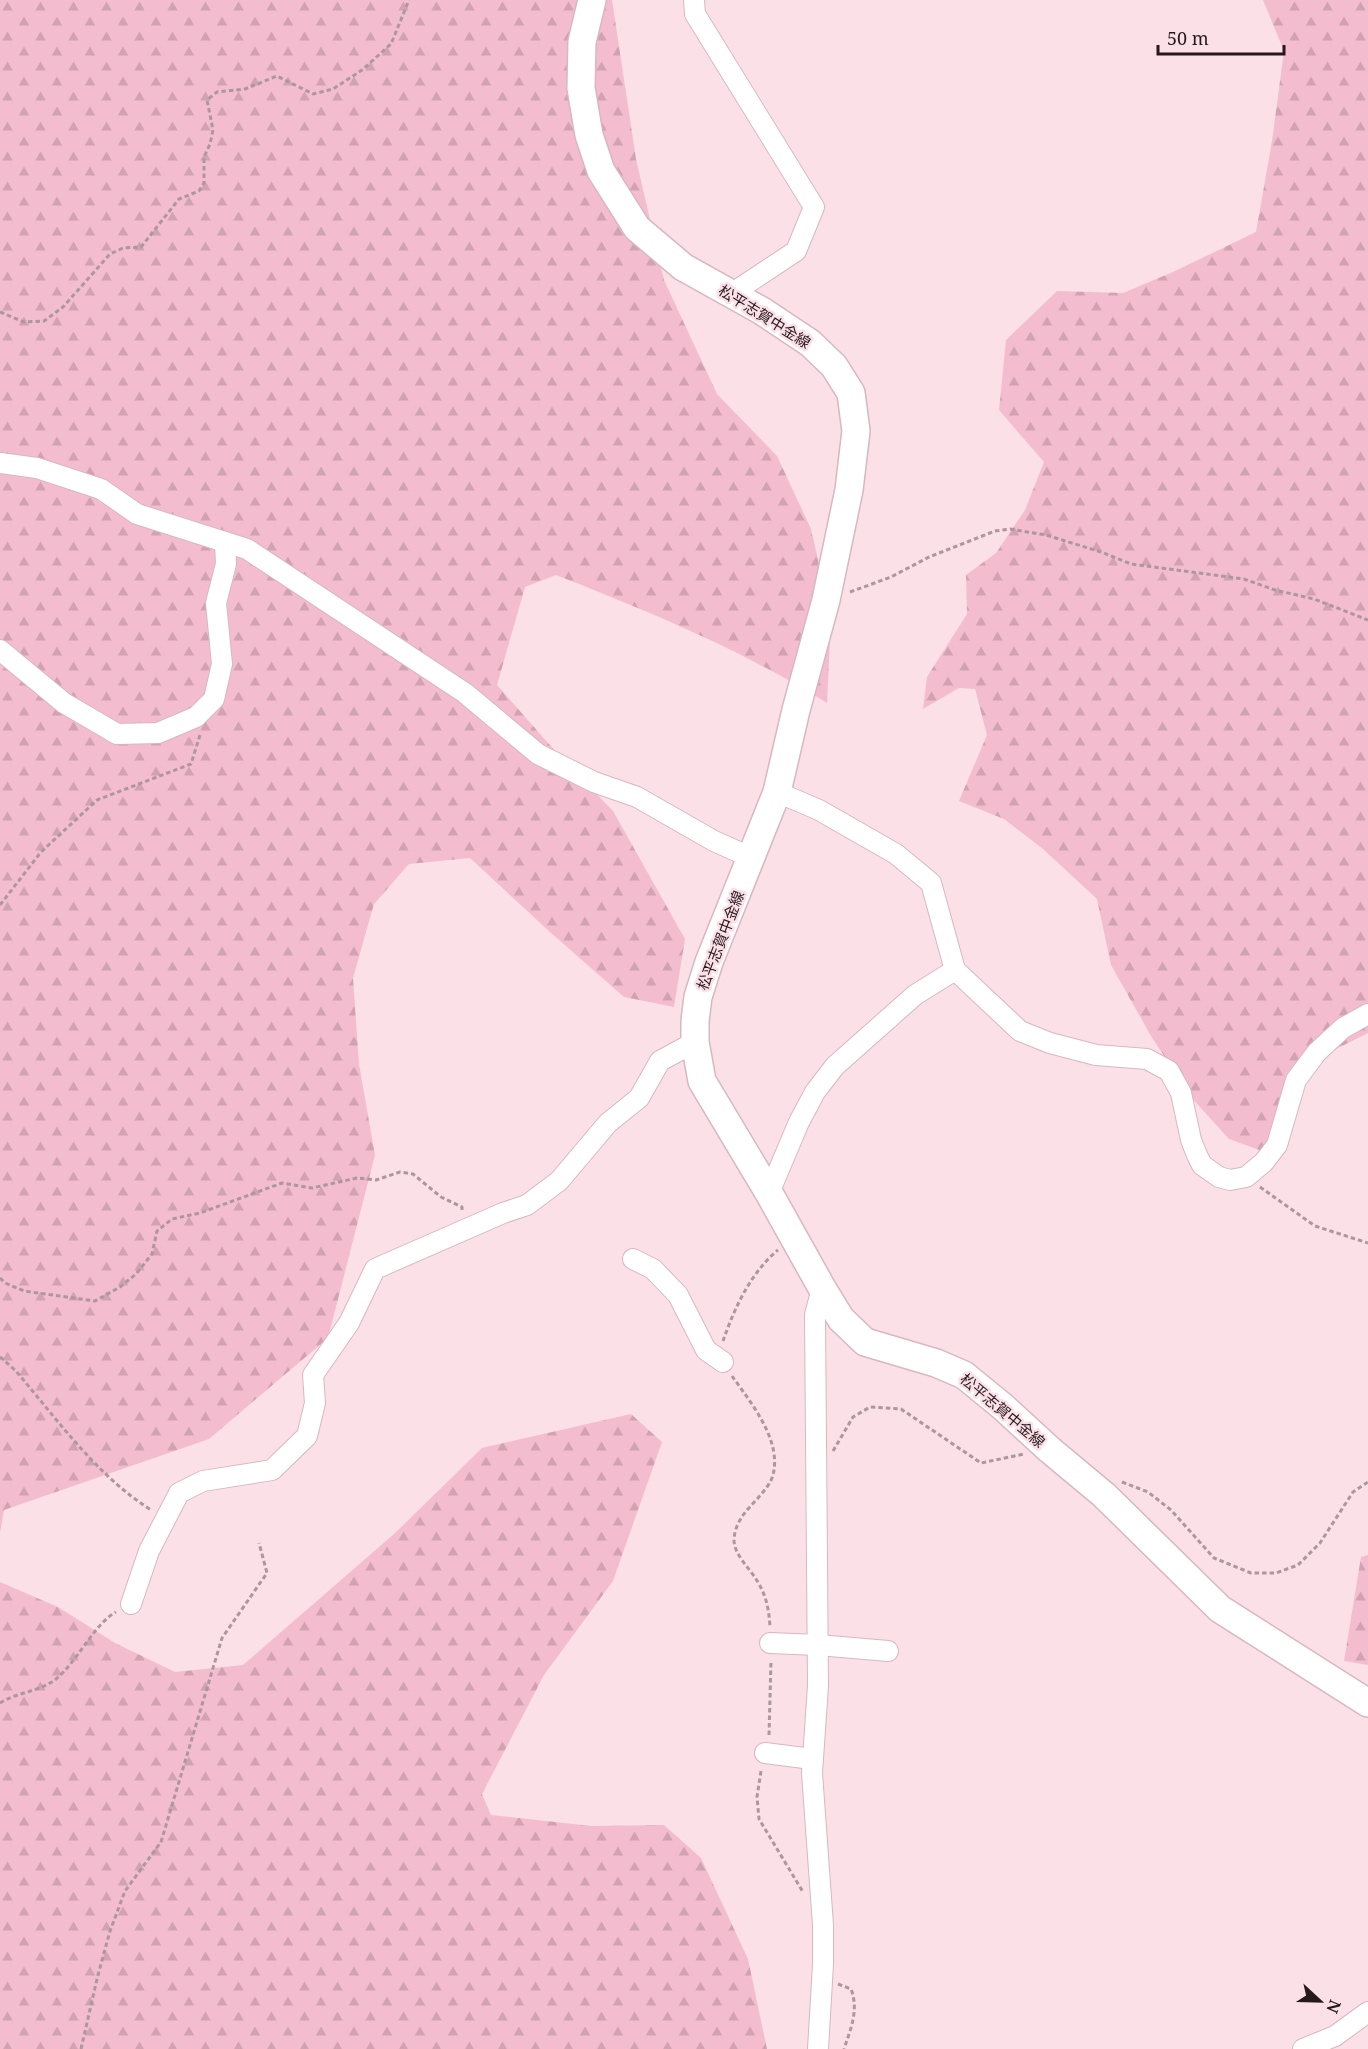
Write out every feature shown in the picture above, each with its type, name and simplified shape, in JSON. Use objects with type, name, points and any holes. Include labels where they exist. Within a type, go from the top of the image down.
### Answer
[{"type":"main road","name":"松平志賀中金線","points":[[592,0],[582,42],[581,88],[589,135],[602,171],[637,228],[682,267],[762,311],[810,343],[834,366],[851,393],[856,431],[849,490],[826,600],[796,710],[777,792],[698,997],[695,1042],[702,1081],[841,1319],[865,1342],[936,1363],[964,1375],[1104,1495],[1220,1609],[1368,1703]]},
{"type":"street","points":[[694,0],[696,14],[814,207],[796,251],[731,294]]},
{"type":"street","points":[[0,464],[37,468],[101,489],[137,514],[247,549],[465,693],[538,754],[594,782],[637,797],[714,841],[752,858]]},
{"type":"street","points":[[0,650],[64,703],[117,734],[158,734],[196,717],[214,699],[222,664],[216,603],[226,564],[225,542]]},
{"type":"street","points":[[777,792],[819,810],[896,854],[931,883],[955,970],[1020,1031],[1050,1043],[1096,1055],[1147,1059],[1169,1071],[1181,1093],[1191,1140],[1202,1165],[1219,1176],[1230,1180],[1246,1177],[1264,1162],[1277,1145],[1296,1080],[1317,1052],[1343,1028],[1368,1014]]},
{"type":"street","points":[[769,1193],[799,1122],[815,1092],[835,1066],[915,995],[955,970]]},
{"type":"street","points":[[130,1604],[149,1551],[179,1493],[203,1481],[272,1470],[307,1436],[315,1403],[313,1375],[349,1323],[375,1269],[503,1213],[527,1205],[559,1181],[608,1123],[639,1098],[660,1061],[695,1042]]},
{"type":"street","points":[[633,1259],[653,1269],[678,1295],[706,1350],[723,1362]]},
{"type":"street","points":[[818,2049],[823,1978],[823,1925],[812,1759],[818,1686],[815,1315],[822,1288]]},
{"type":"street","points":[[770,1643],[888,1651]]},
{"type":"street","points":[[765,1753],[812,1759]]},
{"type":"street","points":[[1302,2049],[1335,2036],[1368,2012]]},
{"type":"path","points":[[0,312],[24,322],[44,321],[63,307],[110,254],[123,248],[141,247],[179,199],[199,191],[204,183],[204,157],[213,130],[207,100],[217,92],[244,89],[277,76],[313,94],[333,89],[362,70],[391,44],[409,0]]},
{"type":"path","points":[[826,600],[891,577],[929,557],[995,531],[1010,529],[1047,535],[1131,564],[1244,579],[1275,590],[1314,599],[1368,620]]},
{"type":"path","points":[[0,906],[41,852],[97,800],[191,764],[200,734],[196,717]]},
{"type":"path","points":[[0,1278],[4,1283],[24,1291],[95,1301],[120,1287],[136,1274],[152,1254],[157,1231],[172,1219],[200,1213],[282,1183],[312,1188],[357,1178],[376,1180],[400,1172],[413,1174],[441,1197],[462,1206],[465,1230]]},
{"type":"path","points":[[1246,1177],[1315,1226],[1368,1243]]},
{"type":"path","points":[[795,1239],[776,1252],[749,1284],[729,1323],[719,1351],[723,1362],[749,1400],[768,1434],[775,1458],[773,1477],[764,1492],[738,1521],[734,1542],[739,1555],[764,1594],[769,1612],[770,1728],[757,1797],[759,1819],[804,1895]]},
{"type":"path","points":[[0,1358],[15,1370],[107,1475],[128,1495],[151,1510],[167,1515]]},
{"type":"path","points":[[81,2049],[110,1931],[125,1891],[161,1842],[222,1638],[267,1573],[259,1543]]},
{"type":"path","points":[[0,1703],[35,1691],[56,1679],[81,1652],[106,1618],[130,1604]]},
{"type":"path","points":[[823,1978],[851,1989],[856,2001],[855,2016],[844,2049]]},
{"type":"green space","points":[[0,0],[612,0],[636,159],[664,280],[717,394],[777,456],[811,529],[831,617],[827,703],[728,649],[556,575],[525,587],[497,685],[613,811],[685,939],[674,1007],[624,997],[470,858],[409,864],[374,904],[353,978],[359,1064],[375,1155],[328,1338],[209,1439],[4,1510],[0,1533]]},
{"type":"green space","points":[[1263,0],[1368,0],[1368,1033],[1332,1051],[1291,1096],[1262,1151],[1229,1139],[1190,1096],[1151,1036],[1111,965],[1097,899],[1043,849],[1004,819],[959,801],[987,735],[975,689],[959,688],[923,709],[927,677],[967,614],[966,575],[996,553],[1025,510],[1044,462],[999,410],[1006,340],[1057,291],[1123,293],[1256,232],[1272,141],[1284,51]]},
{"type":"green space","points":[[631,1414],[662,1442],[613,1581],[544,1675],[482,1794],[491,1815],[591,1826],[664,1825],[701,1858],[748,1959],[767,2049],[0,2049],[0,1582],[58,1607],[115,1643],[175,1672],[243,1665],[394,1534],[482,1448]]},
{"type":"green space","points":[[1368,1555],[1368,1665],[1344,1661],[1361,1557]]}]
